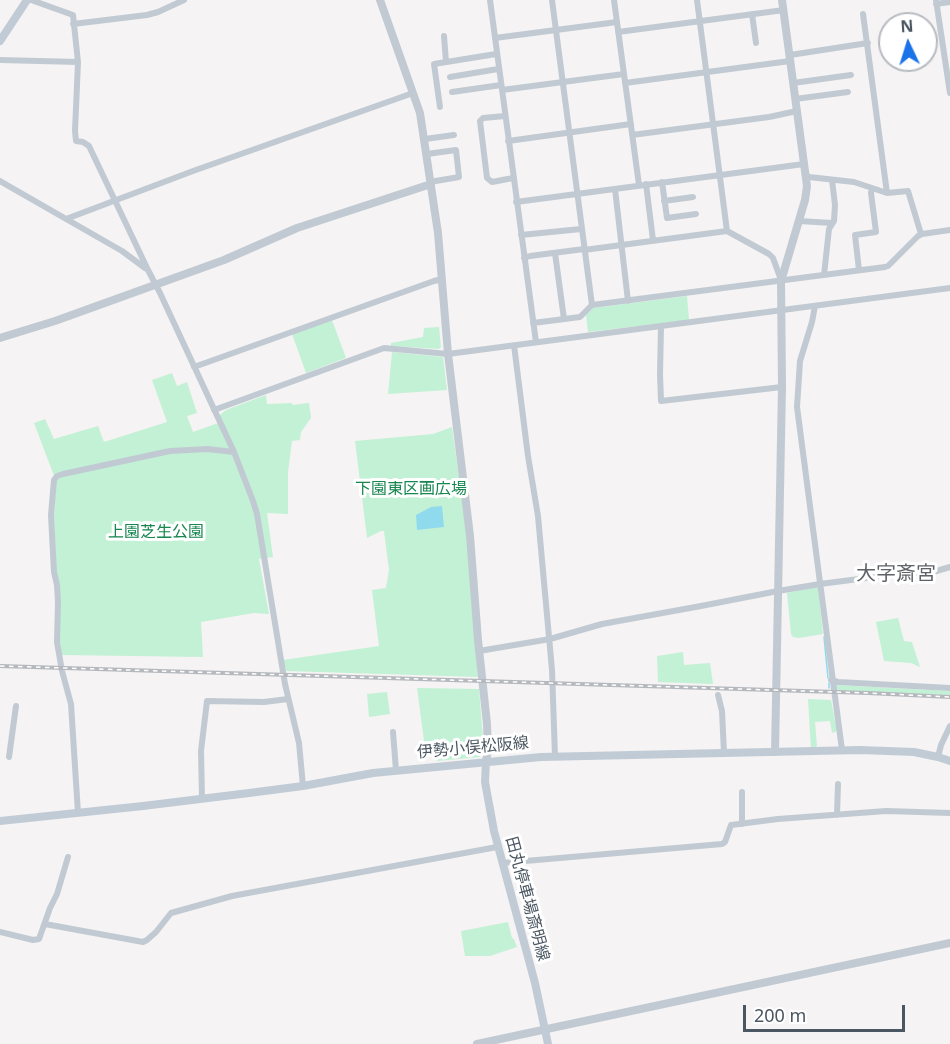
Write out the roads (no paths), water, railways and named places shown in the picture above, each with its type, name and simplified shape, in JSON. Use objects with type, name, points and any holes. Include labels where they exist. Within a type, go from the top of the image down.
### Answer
[{"type":"main road","points":[[0,42],[29,0]]},
{"type":"main road","name":"伊勢小俣松阪線","points":[[0,821],[303,786],[396,770],[555,756],[890,750],[914,752],[950,761]]},
{"type":"main road","name":"田丸停車場斎明線","points":[[486,761],[485,782],[490,814],[535,983],[548,1044]]},
{"type":"street","points":[[29,0],[73,15],[78,62],[76,141],[89,146],[249,488],[257,514],[288,699],[299,743],[303,786]]},
{"type":"street","points":[[74,24],[147,15],[184,0]]},
{"type":"street","points":[[380,0],[420,112],[425,139],[438,233],[448,354],[470,536],[487,730],[486,761]]},
{"type":"street","points":[[490,0],[536,342]]},
{"type":"street","points":[[552,0],[592,305]]},
{"type":"street","points":[[614,0],[631,124],[653,240]]},
{"type":"street","points":[[697,0],[727,231]]},
{"type":"street","points":[[781,281],[807,192],[782,0]]},
{"type":"street","points":[[950,2],[936,2],[948,68],[950,93]]},
{"type":"street","points":[[618,32],[784,10]]},
{"type":"street","points":[[753,14],[756,43]]},
{"type":"street","points":[[863,14],[887,194]]},
{"type":"street","points":[[495,38],[617,22]]},
{"type":"street","points":[[444,36],[446,62]]},
{"type":"street","points":[[625,83],[706,72],[867,44]]},
{"type":"street","points":[[440,108],[434,63],[496,54]]},
{"type":"street","points":[[0,60],[78,62]]},
{"type":"street","points":[[450,77],[498,69]]},
{"type":"street","points":[[452,92],[624,74]]},
{"type":"street","points":[[793,83],[851,75]]},
{"type":"street","points":[[795,99],[848,92]]},
{"type":"street","points":[[66,219],[413,93]]},
{"type":"street","points":[[633,135],[769,117],[797,111]]},
{"type":"street","points":[[505,116],[483,118],[480,121],[487,178],[492,182],[513,178]]},
{"type":"street","points":[[508,141],[631,124]]},
{"type":"street","points":[[425,139],[454,135]]},
{"type":"street","points":[[0,338],[55,321],[224,260],[297,228],[430,183],[459,177],[456,150],[427,154]]},
{"type":"street","points":[[516,202],[804,164]]},
{"type":"street","points":[[806,175],[854,182],[887,194],[908,190],[921,234]]},
{"type":"street","points":[[824,275],[829,229],[834,221],[832,180]]},
{"type":"street","points":[[0,181],[122,251],[148,270]]},
{"type":"street","points":[[662,182],[667,218],[696,214]]},
{"type":"street","points":[[859,270],[855,235],[876,232],[872,188]]},
{"type":"street","points":[[615,189],[628,301]]},
{"type":"street","points":[[664,201],[693,197]]},
{"type":"street","points":[[799,221],[832,223]]},
{"type":"street","points":[[521,236],[581,229]]},
{"type":"street","points":[[532,323],[580,317],[592,305],[888,266],[921,234],[950,230]]},
{"type":"street","points":[[524,258],[727,231],[773,258],[781,281],[783,310],[775,752]]},
{"type":"street","points":[[555,253],[564,319]]},
{"type":"street","points":[[194,367],[442,279]]},
{"type":"street","points":[[214,410],[384,348],[448,354],[950,288]]},
{"type":"street","points":[[815,306],[800,361],[796,404],[842,750]]},
{"type":"street","points":[[661,326],[661,401],[782,387]]},
{"type":"street","points":[[514,345],[538,516],[552,670],[555,756]]},
{"type":"street","points":[[78,813],[71,705],[57,642],[58,602],[51,515],[54,480],[63,474],[170,451],[207,449],[234,452]]},
{"type":"street","points":[[479,651],[549,639],[602,624],[778,591],[891,575],[933,572],[950,567]]},
{"type":"street","points":[[831,680],[950,688]]},
{"type":"street","points":[[718,695],[722,711],[724,753]]},
{"type":"street","points":[[202,798],[201,751],[207,701],[264,702],[288,699]]},
{"type":"street","points":[[9,757],[16,706]]},
{"type":"street","points":[[938,757],[940,745],[950,726]]},
{"type":"street","points":[[393,732],[396,770]]},
{"type":"street","points":[[837,815],[838,784]]},
{"type":"street","points":[[742,792],[742,824]]},
{"type":"street","points":[[502,863],[722,844],[725,842],[731,825],[778,819],[886,811],[950,813]]},
{"type":"street","points":[[45,924],[143,942],[156,932],[171,913],[232,896],[498,847]]},
{"type":"street","points":[[0,932],[33,940],[39,939],[57,894],[68,857]]},
{"type":"street","points":[[477,1044],[950,944]]},
{"type":"water","points":[[442,506],[444,527],[417,530],[416,515],[431,507]]},
{"type":"waterway","points":[[824,637],[828,678]]},
{"type":"waterway","points":[[829,683],[829,688]]},
{"type":"railway","points":[[0,666],[950,697]]},
{"type":"district","name":"大字斎宮","points":[[896,574]]},
{"type":"park label","name":"下園東区画広場","points":[[411,489]]},
{"type":"park label","name":"上園芝生公園","points":[[156,532]]}]
